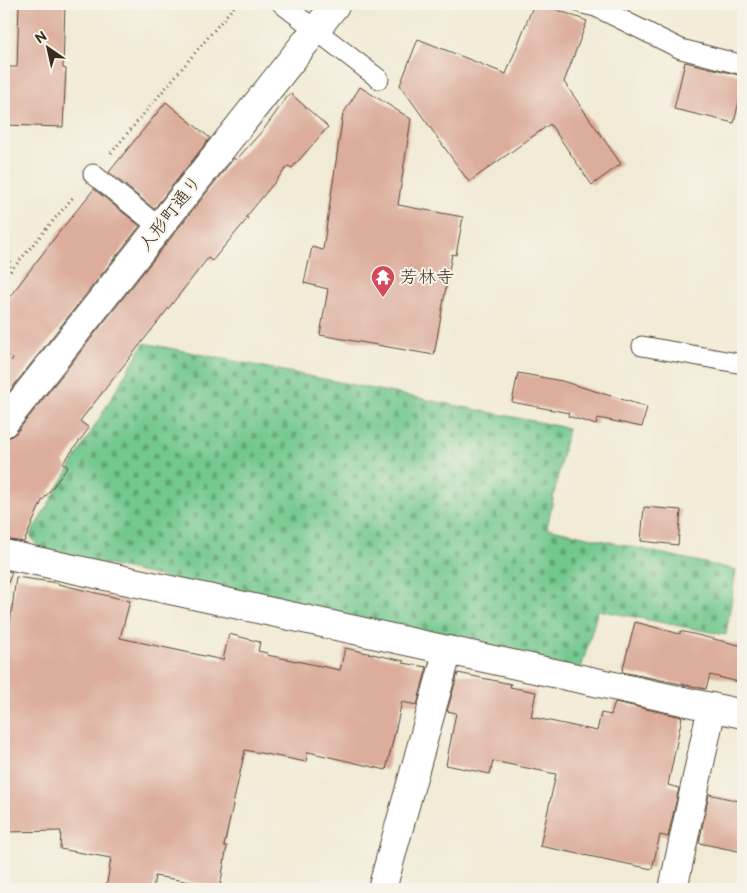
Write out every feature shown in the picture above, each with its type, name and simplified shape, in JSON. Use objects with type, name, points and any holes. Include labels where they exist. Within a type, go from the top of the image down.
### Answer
[{"type":"street","name":"人形町通り","points":[[4,423],[336,4]]},
{"type":"street","points":[[4,554],[743,714]]},
{"type":"street","points":[[382,889],[448,650]]},
{"type":"street","points":[[673,889],[712,707]]},
{"type":"lane","points":[[282,4],[379,80]]},
{"type":"lane","points":[[583,4],[596,7],[681,49],[743,65]]},
{"type":"lane","points":[[92,174],[159,227]]},
{"type":"lane","points":[[642,346],[743,364]]},
{"type":"path","points":[[4,279],[236,4]]},
{"type":"path","points":[[5,151],[10,272]]},
{"type":"green space","points":[[144,343],[568,428],[547,528],[736,570],[726,635],[598,610],[581,669],[40,550],[30,535]]},
{"type":"building","points":[[19,4],[65,4],[63,68],[66,69],[63,127],[4,125],[4,67],[17,67]]},
{"type":"building","points":[[534,4],[542,4],[587,21],[564,82],[621,164],[592,185],[550,124],[469,182],[400,85],[418,39],[506,74]]},
{"type":"building","points":[[685,62],[743,76],[743,84],[734,123],[674,109]]},
{"type":"building","points":[[360,87],[411,119],[398,205],[463,217],[456,255],[452,254],[434,355],[320,335],[328,289],[304,283],[312,247],[323,250],[343,114]]},
{"type":"building","points":[[290,93],[328,127],[292,168],[288,166],[212,261],[208,258],[80,421],[89,428],[63,463],[68,467],[42,501],[24,542],[4,539],[4,438],[16,433],[234,158],[236,160],[264,129]]},
{"type":"building","points":[[166,102],[210,138],[154,209],[109,172]]},
{"type":"building","points":[[94,189],[140,226],[4,398],[4,304]]},
{"type":"building","points":[[518,373],[562,381],[647,407],[642,427],[598,418],[596,425],[568,416],[569,413],[512,402]]},
{"type":"building","points":[[644,507],[681,510],[678,545],[641,541]]},
{"type":"building","points":[[4,570],[12,572],[5,591],[4,590]]},
{"type":"building","points":[[16,577],[58,583],[130,601],[120,638],[223,660],[229,634],[260,642],[258,651],[267,653],[267,655],[340,670],[345,648],[404,661],[403,663],[427,667],[417,705],[402,702],[386,770],[308,752],[306,762],[245,750],[224,846],[227,846],[220,887],[155,876],[153,889],[106,889],[111,858],[60,849],[61,831],[4,832],[4,633],[9,633]]},
{"type":"building","points":[[635,622],[680,634],[680,631],[743,646],[743,683],[710,675],[706,689],[622,672]]},
{"type":"building","points":[[458,673],[511,684],[510,687],[536,692],[531,717],[597,731],[601,713],[611,715],[615,702],[682,717],[668,785],[679,788],[668,837],[660,835],[652,869],[540,846],[556,774],[493,761],[490,774],[446,765],[456,713],[447,711]]},
{"type":"building","points":[[709,794],[743,802],[743,852],[699,843]]},
{"type":"place","name":"芳林寺","points":[[383,298]]}]
